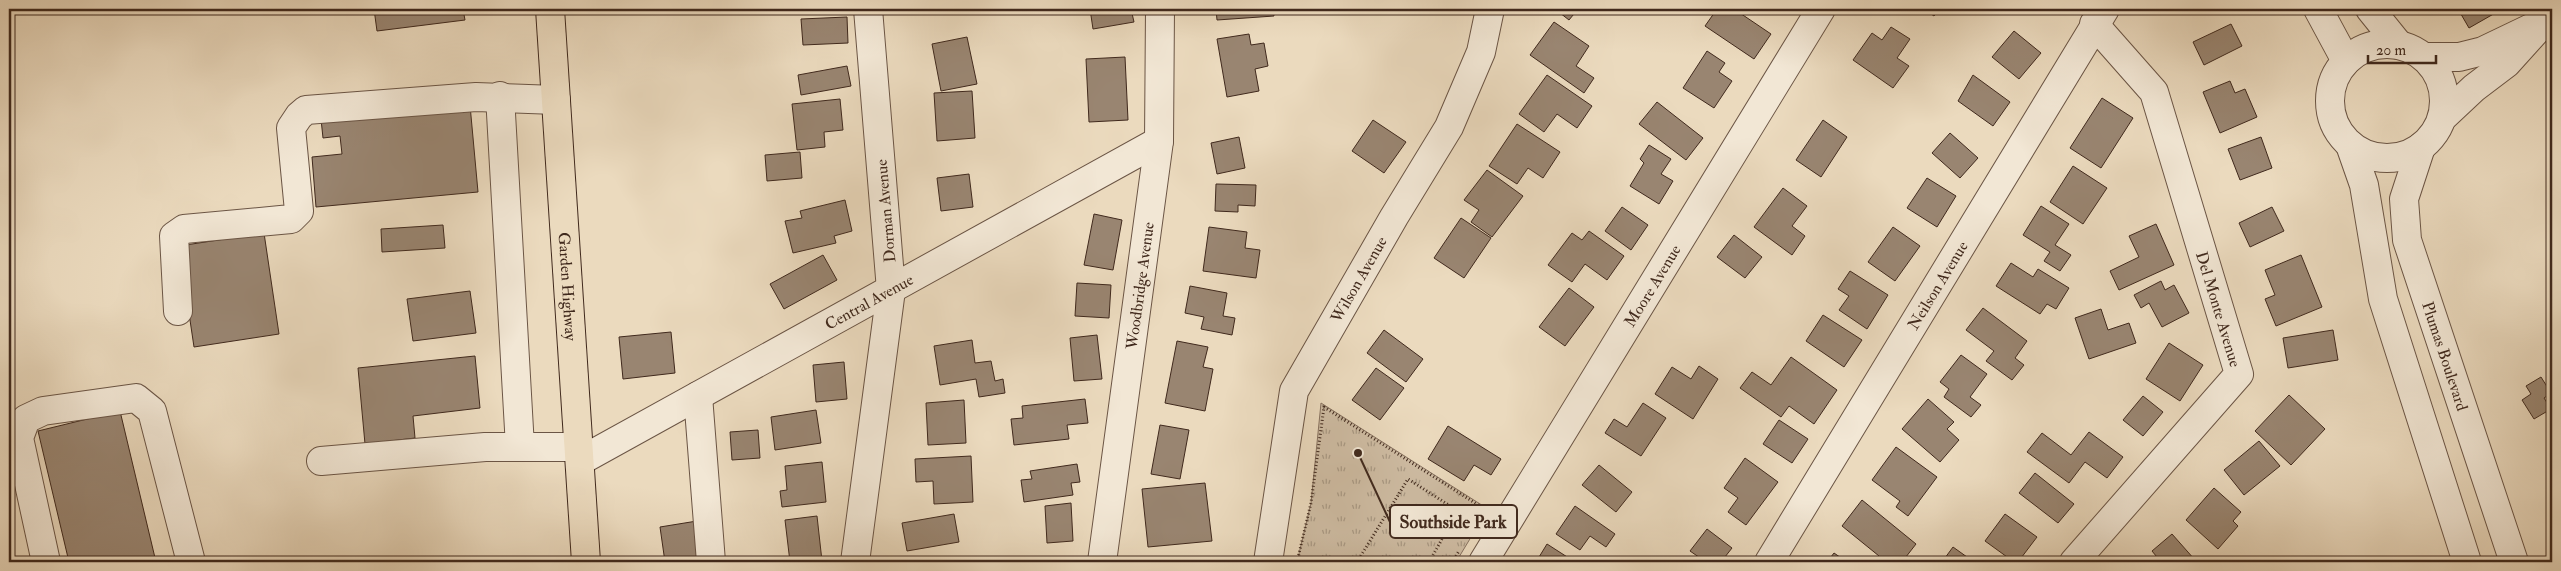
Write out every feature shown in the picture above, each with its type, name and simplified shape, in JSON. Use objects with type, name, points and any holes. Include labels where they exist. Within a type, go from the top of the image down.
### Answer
[{"type":"main road","name":"Garden Highway","points":[[550,9],[586,562]]},
{"type":"street","name":"Dorman Avenue","points":[[855,562],[891,290],[868,9]]},
{"type":"street","name":"Woodbridge Avenue","points":[[1102,562],[1159,140],[1160,9]]},
{"type":"street","name":"Wilson Avenue","points":[[1268,562],[1294,390],[1394,217],[1449,127],[1481,52],[1490,9]]},
{"type":"street","name":"Moore Avenue","points":[[1472,555],[1821,9]]},
{"type":"street","points":[[2318,9],[2346,61]]},
{"type":"street","points":[[2370,9],[2399,44],[2425,57],[2438,74],[2444,96],[2442,118]]},
{"type":"street","name":"Neilson Avenue","points":[[1768,562],[2100,16]]},
{"type":"street","name":"Del Monte Avenue","points":[[2074,562],[2239,374],[2154,92],[2100,16]]},
{"type":"street","points":[[2399,44],[2380,44],[2361,50],[2346,61],[2335,76],[2330,94],[2330,113],[2338,131],[2350,145],[2366,155],[2385,158],[2404,156],[2421,147],[2434,134],[2442,118],[2474,88],[2507,63],[2548,18]]},
{"type":"street","points":[[2425,57],[2460,57],[2483,51],[2548,18]]},
{"type":"street","points":[[178,311],[174,236],[184,229],[292,219],[299,210],[291,128],[299,116],[306,110],[500,96],[556,100]]},
{"type":"street","points":[[500,96],[520,446]]},
{"type":"street","name":"Central Avenue","points":[[579,454],[698,396],[1159,140]]},
{"type":"street","points":[[2350,145],[2364,185],[2383,299],[2467,562]]},
{"type":"street","name":"Plumas Boulevard","points":[[2421,147],[2404,199],[2407,240],[2514,562]]},
{"type":"street","points":[[698,396],[711,562]]},
{"type":"street","points":[[46,562],[19,438],[26,419],[43,411],[136,398],[152,411],[191,562]]},
{"type":"street","points":[[321,461],[520,446],[579,454]]},
{"type":"path","points":[[1297,562],[1311,503],[1324,407],[1486,510],[1481,517]]},
{"type":"path","points":[[1357,562],[1408,479],[1458,512],[1430,562]]},
{"type":"path","points":[[1452,562],[1472,555]]},
{"type":"green space","points":[[1321,403],[1488,509],[1456,562],[1297,562],[1311,503]]},
{"type":"building","points":[[374,9],[463,9],[465,20],[377,31]]},
{"type":"building","points":[[635,9],[664,9],[636,13]]},
{"type":"building","points":[[1090,9],[1131,9],[1134,22],[1093,29]]},
{"type":"building","points":[[1216,9],[1273,9],[1274,16],[1217,20]]},
{"type":"building","points":[[1555,9],[1578,9],[1569,20]]},
{"type":"building","points":[[1717,9],[1734,9],[1771,34],[1754,59],[1705,26]]},
{"type":"building","points":[[1924,9],[1940,9],[1934,16]]},
{"type":"building","points":[[2458,9],[2496,9],[2497,12],[2469,28]]},
{"type":"building","points":[[847,17],[848,43],[803,45],[801,19]]},
{"type":"building","points":[[1554,22],[1589,46],[1576,66],[1594,78],[1584,93],[1530,55]]},
{"type":"building","points":[[2231,24],[2242,46],[2204,65],[2193,42]]},
{"type":"building","points":[[1891,27],[1910,39],[1897,58],[1909,66],[1893,88],[1853,60],[1872,33],[1882,40]]},
{"type":"building","points":[[2014,31],[2041,53],[2019,79],[1992,57]]},
{"type":"building","points":[[1249,34],[1251,45],[1264,43],[1268,66],[1255,69],[1259,91],[1227,97],[1217,39]]},
{"type":"building","points":[[967,37],[977,84],[941,91],[932,44]]},
{"type":"building","points":[[1707,51],[1725,63],[1719,72],[1732,81],[1714,108],[1683,88]]},
{"type":"building","points":[[1125,57],[1128,120],[1089,122],[1086,59]]},
{"type":"building","points":[[847,66],[851,86],[801,95],[798,75]]},
{"type":"building","points":[[1547,75],[1592,106],[1577,128],[1557,114],[1544,132],[1519,114]]},
{"type":"building","points":[[1973,75],[2010,102],[1993,126],[1958,101]]},
{"type":"building","points":[[2230,81],[2235,93],[2245,89],[2257,117],[2220,133],[2203,92]]},
{"type":"building","points":[[972,91],[975,138],[937,141],[934,93]]},
{"type":"building","points":[[2102,98],[2133,118],[2101,168],[2070,148]]},
{"type":"building","points":[[840,99],[843,130],[824,132],[825,147],[797,150],[792,104]]},
{"type":"building","points":[[1657,102],[1703,138],[1686,160],[1639,124]]},
{"type":"building","points":[[470,105],[478,192],[316,207],[312,157],[342,154],[340,136],[323,138],[321,119]]},
{"type":"building","points":[[1373,120],[1406,142],[1384,173],[1352,151]]},
{"type":"building","points":[[1823,120],[1847,137],[1821,177],[1796,160]]},
{"type":"building","points":[[1517,124],[1560,152],[1543,178],[1528,168],[1517,184],[1489,166]]},
{"type":"building","points":[[1950,133],[1978,158],[1960,178],[1932,153]]},
{"type":"building","points":[[1239,137],[1245,168],[1217,174],[1211,143]]},
{"type":"building","points":[[2261,137],[2272,168],[2240,180],[2228,149]]},
{"type":"building","points":[[1649,145],[1671,159],[1661,174],[1673,181],[1659,204],[1630,186],[1644,163],[1640,159]]},
{"type":"building","points":[[800,152],[802,178],[767,181],[765,155]]},
{"type":"building","points":[[2073,166],[2107,188],[2083,224],[2050,202]]},
{"type":"building","points":[[1487,170],[1523,196],[1492,237],[1471,222],[1479,210],[1464,200]]},
{"type":"building","points":[[969,174],[973,207],[941,211],[937,178]]},
{"type":"building","points":[[1927,178],[1956,196],[1937,227],[1907,208]]},
{"type":"building","points":[[1216,184],[1256,185],[1255,206],[1238,205],[1238,212],[1215,211]]},
{"type":"building","points":[[1783,188],[1807,206],[1792,226],[1805,236],[1792,255],[1754,227]]},
{"type":"building","points":[[845,200],[852,231],[834,236],[836,243],[793,253],[785,221],[802,218],[800,211]]},
{"type":"building","points":[[2041,206],[2069,224],[2055,245],[2071,255],[2060,271],[2044,261],[2050,252],[2023,235]]},
{"type":"building","points":[[1622,207],[1648,225],[1631,250],[1605,231]]},
{"type":"building","points":[[2272,207],[2284,231],[2250,247],[2239,223]]},
{"type":"building","points":[[1094,214],[1122,220],[1113,270],[1084,265]]},
{"type":"building","points":[[1461,218],[1491,238],[1464,278],[1434,258]]},
{"type":"building","points":[[2156,224],[2174,265],[2119,290],[2110,271],[2139,257],[2129,236]]},
{"type":"building","points":[[443,225],[445,248],[382,252],[381,229]]},
{"type":"building","points":[[1209,227],[1247,232],[1245,248],[1260,250],[1256,278],[1203,271]]},
{"type":"building","points":[[1893,227],[1920,246],[1895,281],[1868,262]]},
{"type":"building","points":[[1589,231],[1624,256],[1607,280],[1585,264],[1572,282],[1548,265],[1572,233],[1582,240]]},
{"type":"building","points":[[264,233],[279,334],[194,347],[179,246]]},
{"type":"building","points":[[1734,235],[1762,257],[1745,278],[1717,257]]},
{"type":"building","points":[[823,255],[837,280],[784,309],[770,284]]},
{"type":"building","points":[[2301,255],[2322,307],[2276,326],[2265,299],[2275,295],[2265,270]]},
{"type":"building","points":[[2011,263],[2033,277],[2038,269],[2069,288],[2056,309],[2047,304],[2040,314],[1996,286]]},
{"type":"building","points":[[1850,271],[1888,295],[1867,329],[1839,310],[1849,296],[1838,289]]},
{"type":"building","points":[[2161,281],[2165,290],[2174,285],[2189,313],[2162,327],[2149,303],[2141,308],[2134,295]]},
{"type":"building","points":[[1077,283],[1111,285],[1109,318],[1075,316]]},
{"type":"building","points":[[1190,286],[1227,293],[1223,316],[1235,318],[1232,335],[1201,329],[1204,317],[1185,313]]},
{"type":"building","points":[[1569,288],[1594,307],[1565,346],[1539,327]]},
{"type":"building","points":[[470,291],[476,333],[413,341],[407,299]]},
{"type":"building","points":[[1983,308],[2027,341],[2015,358],[2024,365],[2012,380],[1986,361],[1994,351],[1966,330]]},
{"type":"building","points":[[2101,309],[2108,330],[2129,323],[2136,343],[2089,359],[2075,318]]},
{"type":"building","points":[[1823,315],[1862,340],[1844,367],[1806,341]]},
{"type":"building","points":[[1384,330],[1423,359],[1406,382],[1367,353]]},
{"type":"building","points":[[2333,330],[2338,360],[2288,368],[2283,338]]},
{"type":"building","points":[[671,332],[675,373],[623,379],[619,337]]},
{"type":"building","points":[[1097,335],[1102,379],[1074,381],[1070,338]]},
{"type":"building","points":[[972,340],[975,363],[991,361],[995,381],[1003,379],[1005,393],[979,397],[976,379],[940,385],[934,346]]},
{"type":"building","points":[[1177,341],[1208,347],[1203,367],[1213,369],[1205,411],[1165,403]]},
{"type":"building","points":[[2169,343],[2203,365],[2180,401],[2146,379]]},
{"type":"building","points":[[1961,355],[1987,374],[1970,397],[1981,405],[1971,417],[1944,397],[1949,389],[1940,382]]},
{"type":"building","points":[[475,356],[480,408],[413,416],[415,438],[365,444],[358,368]]},
{"type":"building","points":[[1791,357],[1837,390],[1814,424],[1789,406],[1781,417],[1740,388],[1752,372],[1771,385]]},
{"type":"building","points":[[844,362],[847,399],[816,402],[813,365]]},
{"type":"building","points":[[1699,366],[1718,379],[1693,419],[1655,394],[1672,367],[1691,379]]},
{"type":"building","points":[[1376,368],[1404,388],[1380,420],[1352,400]]},
{"type":"building","points":[[2541,377],[2551,393],[2544,398],[2551,409],[2534,419],[2522,400],[2531,394],[2526,386]]},
{"type":"building","points":[[2289,395],[2325,429],[2291,465],[2255,431]]},
{"type":"building","points":[[2143,396],[2163,412],[2143,436],[2123,420]]},
{"type":"building","points":[[1085,399],[1088,423],[1067,425],[1069,439],[1014,445],[1011,419],[1023,418],[1022,406]]},
{"type":"building","points":[[1928,399],[1954,422],[1947,429],[1959,440],[1940,462],[1902,429]]},
{"type":"building","points":[[964,400],[966,443],[928,445],[926,403]]},
{"type":"building","points":[[1643,403],[1666,418],[1641,456],[1605,433],[1614,419],[1627,427]]},
{"type":"building","points":[[816,410],[821,443],[775,450],[771,417]]},
{"type":"building","points":[[120,411],[156,562],[69,562],[38,431]]},
{"type":"building","points":[[1779,420],[1808,439],[1792,463],[1763,444]]},
{"type":"building","points":[[1160,425],[1189,430],[1180,479],[1151,474]]},
{"type":"building","points":[[1448,426],[1501,459],[1491,475],[1474,465],[1464,481],[1428,459]]},
{"type":"building","points":[[758,430],[760,458],[732,460],[730,432]]},
{"type":"building","points":[[2089,432],[2123,457],[2107,478],[2085,462],[2069,483],[2027,452],[2042,433],[2071,455]]},
{"type":"building","points":[[2259,441],[2280,466],[2244,495],[2224,470]]},
{"type":"building","points":[[1896,447],[1937,477],[1908,516],[1896,507],[1900,501],[1872,480]]},
{"type":"building","points":[[971,456],[973,502],[934,504],[933,481],[916,482],[915,459]]},
{"type":"building","points":[[1745,458],[1778,482],[1746,525],[1728,512],[1738,498],[1724,488]]},
{"type":"building","points":[[822,462],[826,502],[782,507],[780,491],[787,490],[785,466]]},
{"type":"building","points":[[1077,464],[1080,482],[1071,483],[1073,495],[1024,502],[1021,480],[1032,479],[1030,471]]},
{"type":"building","points":[[1599,465],[1632,492],[1616,512],[1582,485]]},
{"type":"building","points":[[2035,473],[2074,504],[2058,523],[2019,493]]},
{"type":"building","points":[[1205,483],[1212,541],[1148,547],[1142,489]]},
{"type":"building","points":[[2214,488],[2241,512],[2233,521],[2238,526],[2218,549],[2186,520]]},
{"type":"building","points":[[1862,500],[1916,544],[1902,562],[1879,562],[1876,559],[1879,556],[1842,526]]},
{"type":"building","points":[[1071,503],[1073,541],[1047,543],[1045,506]]},
{"type":"building","points":[[1575,506],[1615,534],[1606,547],[1590,536],[1580,550],[1556,534]]},
{"type":"building","points":[[954,514],[959,542],[907,551],[902,523]]},
{"type":"building","points":[[2005,514],[2037,537],[2018,562],[2014,562],[1985,541]]},
{"type":"building","points":[[817,516],[822,561],[790,562],[785,520]]},
{"type":"building","points":[[697,521],[703,562],[665,562],[660,527]]},
{"type":"building","points":[[1707,529],[1732,548],[1721,562],[1706,562],[1690,551]]},
{"type":"building","points":[[2172,534],[2195,560],[2192,562],[2161,562],[2152,551]]},
{"type":"building","points":[[1547,544],[1575,562],[1536,562]]},
{"type":"building","points":[[1953,547],[1974,562],[1942,562]]},
{"type":"building","points":[[1834,553],[1847,562],[1827,562]]},
{"type":"place","name":"Southside Park","points":[[1358,453]]}]
